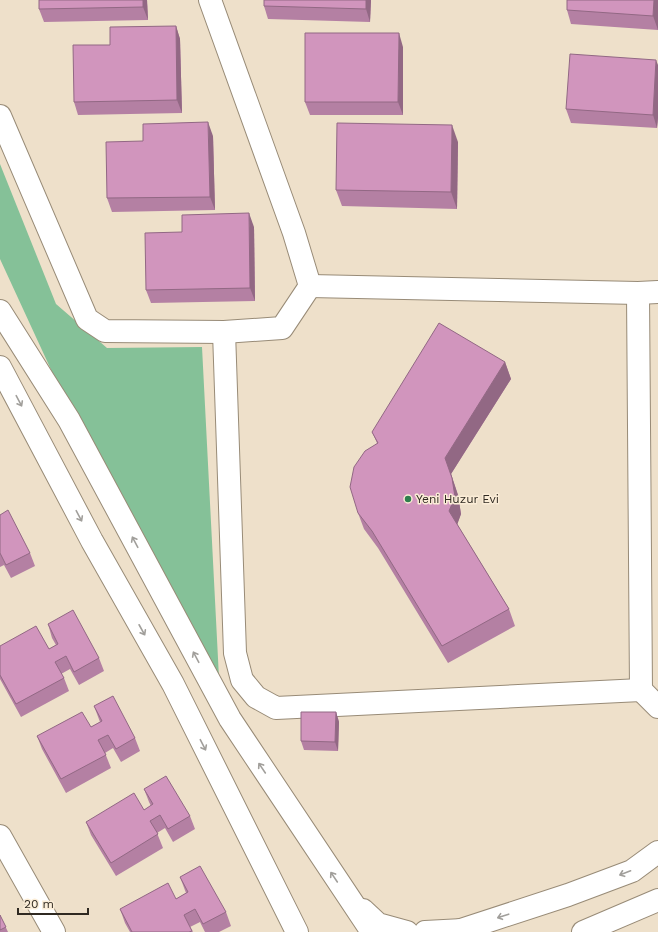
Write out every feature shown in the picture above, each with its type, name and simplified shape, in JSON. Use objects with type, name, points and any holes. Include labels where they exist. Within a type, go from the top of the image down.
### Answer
[{"type":"street","points":[[210,0],[294,233],[310,286]]},
{"type":"street","points":[[0,116],[87,320],[105,331],[224,332],[282,328],[310,286]]},
{"type":"street","points":[[310,286],[648,292],[640,690]]},
{"type":"street","points":[[0,311],[69,420],[230,719],[372,932]]},
{"type":"street","points":[[224,332],[235,653],[242,680],[256,697],[276,708],[640,690],[658,707]]},
{"type":"street","points":[[0,367],[92,541],[173,684],[294,929]]},
{"type":"street","points":[[0,836],[54,932]]},
{"type":"street","points":[[425,932],[459,931],[568,895],[632,871],[658,852]]},
{"type":"street","points":[[347,896],[378,924],[407,932]]},
{"type":"street","points":[[583,932],[658,900]]},
{"type":"green space","points":[[0,164],[56,304],[107,348],[202,347],[219,678],[65,400],[0,259]]},
{"type":"building","points":[[39,0],[143,0],[143,7],[39,9]]},
{"type":"building","points":[[264,0],[366,0],[366,9],[264,6]]},
{"type":"building","points":[[567,0],[654,0],[653,16],[567,10]]},
{"type":"building","points":[[176,26],[177,100],[74,102],[73,45],[110,45],[110,27]]},
{"type":"building","points":[[305,33],[399,33],[398,102],[305,102]]},
{"type":"building","points":[[570,54],[656,60],[653,115],[566,109]]},
{"type":"building","points":[[208,122],[210,197],[107,198],[106,142],[143,141],[143,124]]},
{"type":"building","points":[[337,123],[452,125],[451,192],[336,190]]},
{"type":"building","points":[[249,213],[250,288],[146,290],[145,233],[182,232],[182,215]]},
{"type":"building","name":"Yeni Huzur Evi","points":[[439,323],[505,362],[445,458],[452,478],[455,497],[449,511],[509,609],[442,646],[372,531],[358,513],[350,487],[354,467],[365,451],[378,443],[372,432]]},
{"type":"building","points":[[8,510],[30,553],[6,565],[0,553],[0,515]]},
{"type":"building","points":[[73,610],[99,658],[74,672],[66,656],[55,662],[64,678],[16,704],[0,675],[0,646],[36,626],[49,649],[58,644],[48,624]]},
{"type":"building","points":[[113,696],[135,738],[116,749],[108,735],[98,740],[106,755],[61,779],[37,736],[82,712],[91,727],[102,721],[94,706]]},
{"type":"building","points":[[301,712],[336,712],[335,742],[301,741]]},
{"type":"building","points":[[166,776],[190,816],[168,829],[160,815],[150,821],[158,834],[111,863],[86,822],[134,793],[144,810],[153,804],[144,789]]},
{"type":"building","points":[[200,866],[226,912],[203,924],[195,909],[184,915],[192,931],[189,932],[132,932],[120,909],[168,883],[176,899],[188,892],[180,877]]},
{"type":"building","points":[[0,915],[6,927],[0,930]]},
{"type":"place","name":"Yeni Huzur Evi","points":[[408,499]]}]
